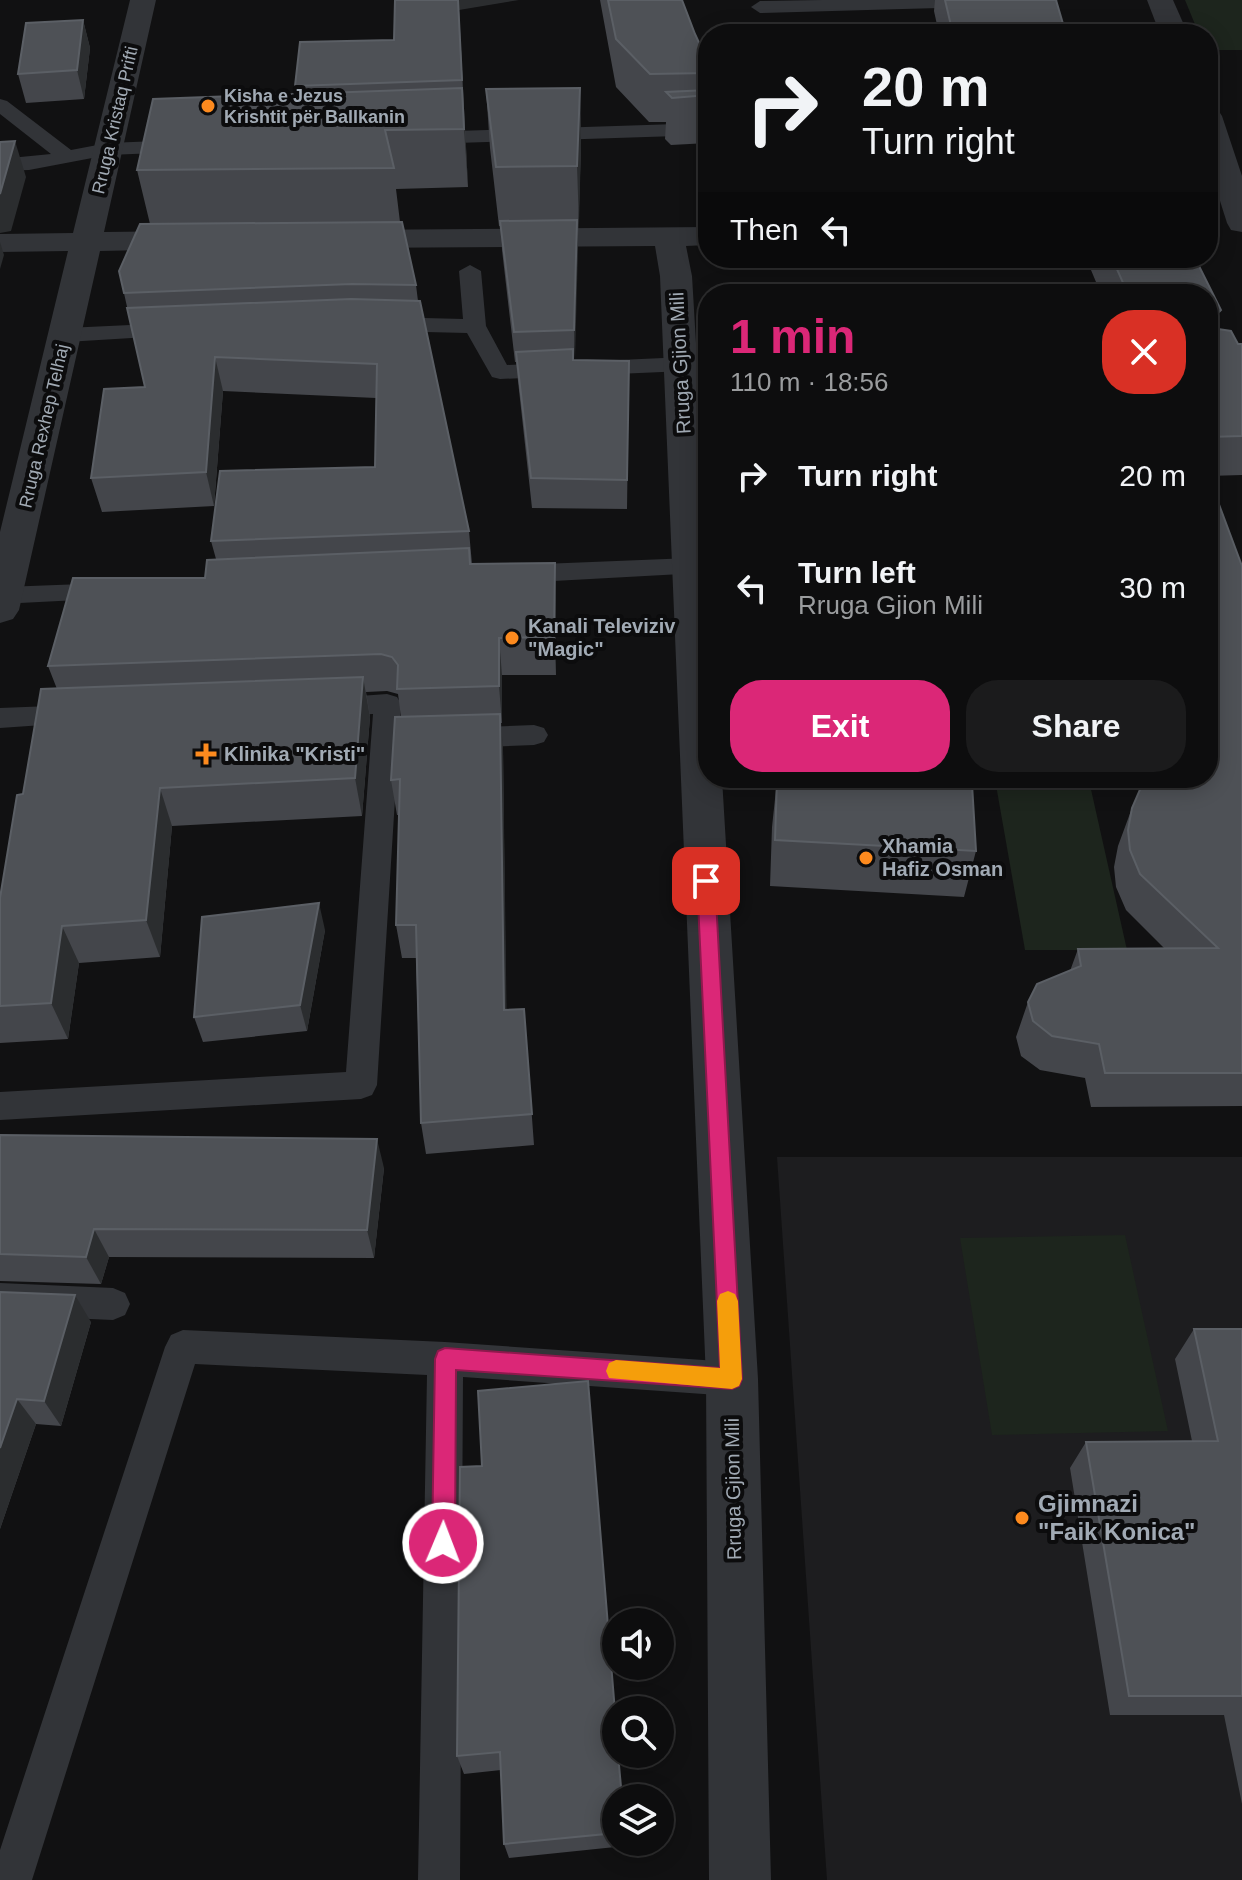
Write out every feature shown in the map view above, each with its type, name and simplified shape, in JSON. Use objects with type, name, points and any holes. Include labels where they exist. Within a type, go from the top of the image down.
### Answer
[{"type":"street","name":"Rruga Kristaq Prifti","points":[[86,241],[143,0]]},
{"type":"street","points":[[1160,0],[1170,24]]},
{"type":"street","points":[[1218,162],[1234,229]]},
{"type":"street","points":[[318,239],[689,236]]},
{"type":"street","name":"Rruga Gjion Mili","points":[[689,236],[676,276],[694,363],[697,492],[691,567],[698,618]]},
{"type":"street","points":[[0,243],[225,240]]},
{"type":"street","name":"Rruga Rexhep Telhaj","points":[[2,603],[14,499],[66,335],[86,241]]},
{"type":"street","name":"Rruga Gjion Mili","points":[[707,788],[732,1379],[740,1880]]},
{"type":"lane","points":[[760,9],[1049,0]]},
{"type":"lane","points":[[0,105],[68,157]]},
{"type":"lane","points":[[408,138],[698,129]]},
{"type":"lane","points":[[0,165],[29,164],[108,149],[202,145]]},
{"type":"lane","points":[[470,271],[475,326],[500,372],[694,363]]},
{"type":"lane","points":[[356,323],[475,326]]},
{"type":"lane","points":[[66,335],[199,329]]},
{"type":"lane","points":[[487,575],[691,567]]},
{"type":"lane","points":[[2,603],[127,591]]},
{"type":"lane","points":[[0,1106],[361,1085],[408,739],[387,704],[294,707]]},
{"type":"lane","points":[[0,718],[108,714]]},
{"type":"lane","points":[[408,739],[534,735]]},
{"type":"lane","points":[[0,1299],[113,1304]]},
{"type":"lane","points":[[11,1880],[183,1347],[445,1359],[732,1379]]},
{"type":"lane","points":[[439,1880],[445,1359]]},
{"type":"shaded area","points":[[1185,0],[1242,0],[1242,50],[1218,50],[1218,24],[1195,24]]},
{"type":"shaded area","points":[[997,788],[1091,788],[1127,950],[1025,950]]},
{"type":"shaded area","name":"Gjimnazi \"Faik Konica\"","points":[[777,1157],[1242,1157],[1242,1880],[827,1880]]},
{"type":"shaded area","points":[[1125,1235],[1168,1431],[992,1435],[960,1238]]},
{"type":"building","points":[[395,0],[458,0],[462,80],[295,86],[300,42],[394,40]]},
{"type":"building","points":[[608,0],[682,0],[698,40],[698,73],[650,74],[616,39]]},
{"type":"building","points":[[945,0],[1056,0],[1063,24],[951,24]]},
{"type":"building","points":[[83,20],[77,70],[18,74],[26,23]]},
{"type":"building","points":[[462,88],[464,129],[385,130],[394,168],[137,170],[153,99]]},
{"type":"building","points":[[580,88],[577,166],[496,167],[486,89]]},
{"type":"building","points":[[698,90],[698,96],[672,98],[666,92]]},
{"type":"building","points":[[15,141],[0,194],[0,142]]},
{"type":"building","points":[[577,220],[574,330],[514,332],[500,221]]},
{"type":"building","points":[[402,222],[416,285],[352,284],[124,293],[119,271],[140,224]]},
{"type":"building","points":[[1116,268],[1200,268],[1208,284],[1124,284]]},
{"type":"building","points":[[351,299],[420,301],[469,531],[211,541],[220,471],[375,467],[377,364],[215,357],[206,472],[91,478],[104,389],[145,387],[127,308]]},
{"type":"building","points":[[1218,329],[1231,331],[1238,344],[1242,344],[1242,436],[1218,437]]},
{"type":"building","points":[[573,349],[573,360],[629,361],[627,480],[531,478],[516,352]]},
{"type":"building","points":[[1218,502],[1242,566],[1242,1073],[1105,1073],[1099,1044],[1052,1036],[1033,1021],[1028,1002],[1037,984],[1081,966],[1078,949],[1218,948],[1140,874],[1130,850],[1128,830],[1132,808],[1141,788],[1218,788]]},
{"type":"building","points":[[469,548],[470,564],[555,563],[554,637],[499,638],[499,686],[397,689],[398,665],[392,657],[381,654],[48,666],[73,578],[205,578],[207,560]]},
{"type":"building","points":[[363,677],[355,778],[160,788],[146,920],[62,926],[51,1003],[0,1006],[0,898],[17,795],[23,794],[41,689]]},
{"type":"building","points":[[500,714],[504,1010],[524,1009],[532,1114],[421,1123],[416,925],[396,925],[400,779],[391,780],[395,717]]},
{"type":"building","points":[[777,788],[972,788],[976,851],[775,840]]},
{"type":"building","points":[[319,903],[300,1005],[194,1017],[202,917]]},
{"type":"building","points":[[0,1135],[377,1139],[367,1230],[94,1229],[86,1257],[0,1254]]},
{"type":"building","points":[[0,1292],[75,1295],[44,1401],[17,1399],[0,1448]]},
{"type":"building","points":[[1194,1329],[1242,1329],[1242,1696],[1129,1696],[1086,1442],[1218,1441]]},
{"type":"building","points":[[588,1381],[607,1608],[602,1608],[602,1680],[612,1680],[614,1696],[602,1696],[602,1768],[619,1768],[621,1784],[602,1784],[602,1834],[504,1844],[500,1752],[457,1756],[460,1467],[482,1466],[478,1391]]},
{"type":"slow traffic","points":[[616,1371],[732,1379],[728,1301]]},
{"type":"place","name":"Kisha e Jezus Krishtit për Ballkanin","points":[[208,106]]},
{"type":"place","name":"Kanali Televiziv \"Magic\"","points":[[512,638]]},
{"type":"place","name":"Klinika \"Kristi\"","points":[[206,754]]},
{"type":"place","name":"Xhamia Hafiz Osman","points":[[866,858]]},
{"type":"place","name":"Gjimnazi \"Faik Konica\"","points":[[1022,1518]]},
{"type":"route","points":[[443,1543],[445,1359],[732,1379],[706,881]]}]
